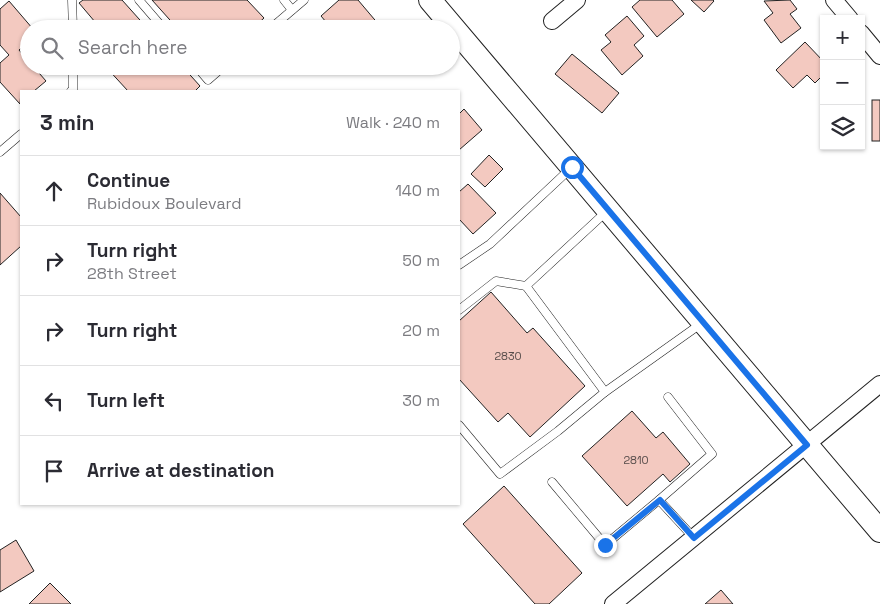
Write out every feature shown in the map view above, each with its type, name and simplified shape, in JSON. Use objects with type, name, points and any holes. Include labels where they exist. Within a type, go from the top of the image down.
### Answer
[{"type":"main road","points":[[430,0],[447,20]]},
{"type":"main road","points":[[460,35],[880,532]]},
{"type":"street","points":[[552,21],[577,0]]},
{"type":"street","points":[[834,0],[847,15]]},
{"type":"street","points":[[865,38],[880,56]]},
{"type":"street","points":[[613,604],[880,384]]},
{"type":"lane","points":[[72,0],[72,20]]},
{"type":"lane","points":[[138,0],[156,20]]},
{"type":"lane","points":[[284,0],[292,10]]},
{"type":"lane","points":[[280,20],[304,0]]},
{"type":"lane","points":[[73,75],[73,90]]},
{"type":"lane","points":[[204,75],[208,80],[214,75]]},
{"type":"lane","points":[[0,152],[20,135]]},
{"type":"lane","points":[[460,264],[490,244],[572,167]]},
{"type":"lane","points":[[526,286],[608,210]]},
{"type":"lane","points":[[460,309],[496,281],[526,286],[605,392]]},
{"type":"lane","points":[[460,426],[500,474],[558,431],[605,392],[703,322]]},
{"type":"lane","points":[[552,482],[605,545],[712,454],[668,397]]},
{"type":"lane","points":[[660,500],[694,538]]},
{"type":"building","points":[[83,0],[122,0],[140,20],[93,20],[79,3]]},
{"type":"building","points":[[152,0],[247,0],[264,18],[262,20],[170,20]]},
{"type":"building","points":[[339,0],[358,0],[375,20],[324,20],[321,16]]},
{"type":"building","points":[[640,0],[672,0],[684,14],[657,37],[632,7]]},
{"type":"building","points":[[691,0],[713,0],[714,1],[704,12]]},
{"type":"building","points":[[790,0],[797,9],[790,14],[801,28],[781,43],[764,20],[773,13],[764,1]]},
{"type":"building","points":[[9,1],[25,20],[20,20],[20,75],[41,75],[46,81],[35,90],[20,90],[20,104],[0,82],[0,63],[9,55],[0,45],[0,9]]},
{"type":"building","points":[[627,16],[644,36],[634,45],[643,56],[622,75],[601,50],[611,42],[605,35]]},
{"type":"building","points":[[805,42],[820,58],[820,78],[815,83],[807,75],[793,88],[776,70]]},
{"type":"building","points":[[572,54],[619,93],[602,113],[555,74]]},
{"type":"building","points":[[113,75],[190,75],[200,86],[196,90],[127,90]]},
{"type":"building","points":[[872,100],[880,100],[880,141],[872,141]]},
{"type":"building","points":[[464,109],[482,130],[460,149],[460,113]]},
{"type":"building","points":[[489,155],[503,169],[485,187],[471,174]]},
{"type":"building","points":[[468,184],[496,213],[473,234],[460,220],[460,191]]},
{"type":"building","points":[[0,193],[20,216],[20,247],[0,265]]},
{"type":"building","points":[[491,292],[527,333],[533,328],[585,386],[530,437],[508,413],[498,422],[460,380],[460,320]]},
{"type":"building","points":[[632,411],[656,438],[663,432],[690,464],[670,482],[663,474],[627,506],[582,456]]},
{"type":"building","points":[[504,486],[582,573],[549,604],[535,604],[463,524]]},
{"type":"building","points":[[16,540],[34,571],[0,592],[0,550]]},
{"type":"building","points":[[50,583],[71,604],[29,604]]},
{"type":"building","points":[[721,590],[733,604],[705,604]]},
{"type":"route","points":[[572,167],[807,445],[694,538],[660,500],[605,545]]}]
